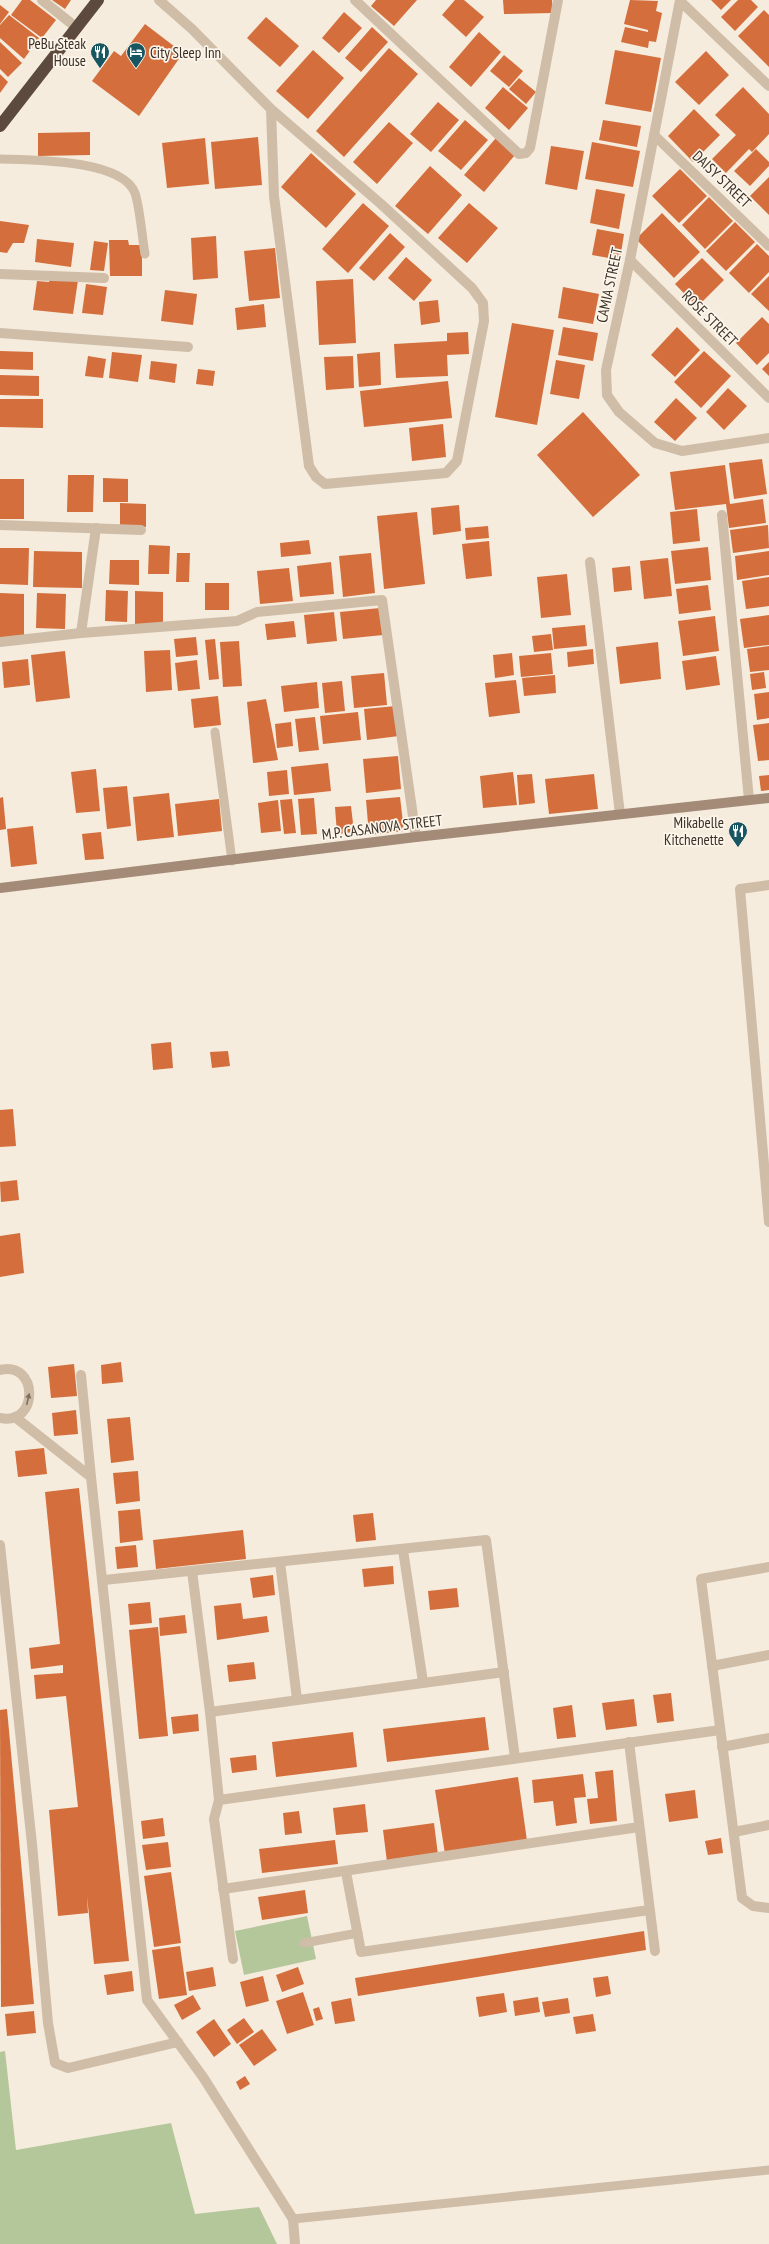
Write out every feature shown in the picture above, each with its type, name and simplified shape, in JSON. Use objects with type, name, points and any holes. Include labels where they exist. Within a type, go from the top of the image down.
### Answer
[{"type":"highway","points":[[0,126],[98,0]]},
{"type":"street","points":[[42,0],[77,28]]},
{"type":"street","points":[[159,0],[192,29],[271,109],[386,209],[472,288],[483,303],[484,321],[457,461],[446,473],[325,484],[316,477],[309,466],[274,196],[271,109]]},
{"type":"street","points":[[355,0],[519,154],[526,153],[530,148],[558,0]]},
{"type":"street","points":[[680,1],[769,86]]},
{"type":"street","name":"CAMIA STREET","points":[[680,1],[630,260],[606,370],[607,395],[619,412],[655,442],[682,451],[769,438]]},
{"type":"street","name":"DAISY STREET","points":[[654,135],[769,246]]},
{"type":"street","name":"ROSE STREET","points":[[630,260],[769,398]]},
{"type":"street","points":[[0,274],[104,278]]},
{"type":"street","points":[[0,333],[188,347]]},
{"type":"street","points":[[722,515],[749,800]]},
{"type":"street","points":[[0,525],[141,530]]},
{"type":"street","points":[[81,633],[96,528]]},
{"type":"street","points":[[590,562],[620,814]]},
{"type":"street","points":[[0,642],[81,633],[237,621],[257,612],[382,600],[416,837]]},
{"type":"street","name":"M.P. CASANOVA STREET","points":[[0,888],[232,861],[416,837],[769,798]]},
{"type":"street","points":[[769,886],[740,889],[769,1222]]},
{"type":"street","points":[[0,1370],[5,1369],[16,1371],[25,1378],[30,1389],[30,1400],[24,1410],[15,1417],[0,1418]]},
{"type":"street","points":[[81,1375],[91,1477],[104,1580],[133,1879],[147,2000],[203,2077],[293,2219],[295,2244]]},
{"type":"street","points":[[15,1417],[91,1477]]},
{"type":"street","points":[[104,1580],[403,1550],[486,1540],[515,1758]]},
{"type":"street","points":[[0,1545],[32,1844],[48,2023],[55,2063],[68,2068],[178,2042]]},
{"type":"street","points":[[403,1550],[423,1682]]},
{"type":"street","points":[[280,1562],[297,1699]]},
{"type":"street","points":[[769,1567],[701,1579],[742,1898],[753,1906],[769,1908]]},
{"type":"street","points":[[192,1571],[210,1712],[219,1800],[214,1819],[233,1959]]},
{"type":"street","points":[[712,1666],[769,1655]]},
{"type":"street","points":[[210,1712],[504,1672]]},
{"type":"street","points":[[219,1800],[720,1730]]},
{"type":"street","points":[[722,1747],[769,1738]]},
{"type":"street","points":[[629,1742],[655,1951]]},
{"type":"street","points":[[734,1832],[769,1825]]},
{"type":"street","points":[[223,1889],[346,1872],[639,1827]]},
{"type":"street","points":[[346,1872],[361,1952],[650,1910]]},
{"type":"lane","points":[[0,159],[96,166],[120,176],[134,192],[145,254]]},
{"type":"lane","points":[[215,732],[232,861]]},
{"type":"lane","points":[[304,1943],[358,1933]]},
{"type":"lane","points":[[293,2219],[769,2170]]},
{"type":"green space","points":[[307,1916],[316,1959],[244,1975],[235,1931]]},
{"type":"green space","points":[[5,2051],[16,2150],[171,2123],[195,2214],[259,2207],[277,2244],[0,2244],[0,2052]]},
{"type":"building","points":[[22,0],[30,0],[56,20],[42,38],[11,15]]},
{"type":"building","points":[[52,0],[71,0],[65,9]]},
{"type":"building","points":[[376,0],[417,0],[394,26],[371,6]]},
{"type":"building","points":[[455,0],[464,0],[484,17],[466,37],[442,15]]},
{"type":"building","points":[[503,0],[552,0],[552,13],[504,14]]},
{"type":"building","points":[[630,0],[658,1],[656,11],[662,13],[656,42],[649,41],[648,48],[621,42],[625,27],[648,32],[648,30],[624,24]]},
{"type":"building","points":[[711,0],[731,0],[721,10]]},
{"type":"building","points":[[738,0],[751,0],[758,7],[735,31],[721,17]]},
{"type":"building","points":[[0,5],[9,12],[0,24]]},
{"type":"building","points":[[764,10],[769,15],[769,67],[738,36]]},
{"type":"building","points":[[344,12],[362,28],[339,53],[322,38]]},
{"type":"building","points":[[9,15],[39,38],[24,59],[0,38],[0,25]]},
{"type":"building","points":[[266,17],[299,46],[280,67],[247,38]]},
{"type":"building","name":"City Sleep Inn","points":[[145,24],[183,53],[139,116],[92,81],[114,51],[121,56]]},
{"type":"building","points":[[372,27],[388,42],[361,72],[345,58]]},
{"type":"building","points":[[479,32],[501,52],[471,87],[449,67]]},
{"type":"building","points":[[0,42],[22,63],[8,77],[0,69]]},
{"type":"building","points":[[389,48],[418,74],[344,157],[316,131]]},
{"type":"building","points":[[313,50],[344,78],[308,119],[276,91]]},
{"type":"building","points":[[615,50],[661,58],[651,112],[605,104]]},
{"type":"building","points":[[706,51],[729,75],[699,105],[675,82]]},
{"type":"building","points":[[504,55],[523,71],[509,87],[490,71]]},
{"type":"building","points":[[0,74],[8,82],[0,93]]},
{"type":"building","points":[[519,78],[536,92],[526,104],[509,89]]},
{"type":"building","points":[[503,87],[528,108],[509,130],[485,108]]},
{"type":"building","points":[[743,87],[769,114],[769,134],[752,152],[749,149],[726,173],[712,159],[736,135],[715,115]]},
{"type":"building","points":[[438,102],[459,120],[431,152],[410,134]]},
{"type":"building","points":[[694,109],[720,135],[693,162],[668,136]]},
{"type":"building","points":[[465,120],[488,140],[461,170],[438,151]]},
{"type":"building","points":[[603,120],[641,126],[637,147],[599,140]]},
{"type":"building","points":[[389,122],[413,143],[377,184],[353,162]]},
{"type":"building","points":[[90,132],[90,155],[38,156],[38,133]]},
{"type":"building","points":[[258,137],[262,185],[215,189],[211,142]]},
{"type":"building","points":[[205,138],[209,184],[167,188],[162,143]]},
{"type":"building","points":[[496,138],[515,155],[484,192],[464,175]]},
{"type":"building","points":[[592,142],[640,151],[633,187],[585,179]]},
{"type":"building","points":[[551,146],[584,151],[577,190],[545,184]]},
{"type":"building","points":[[756,149],[769,162],[769,166],[750,186],[734,171]]},
{"type":"building","points":[[311,153],[356,194],[326,228],[281,187]]},
{"type":"building","points":[[430,166],[462,195],[428,234],[395,206]]},
{"type":"building","points":[[680,169],[707,196],[679,223],[652,196]]},
{"type":"building","points":[[769,177],[769,215],[750,196]]},
{"type":"building","points":[[596,189],[625,194],[619,229],[590,223]]},
{"type":"building","points":[[709,197],[733,221],[705,249],[682,225]]},
{"type":"building","points":[[363,203],[389,226],[348,273],[322,249]]},
{"type":"building","points":[[469,203],[498,228],[467,263],[438,238]]},
{"type":"building","points":[[662,213],[700,252],[674,278],[636,239]]},
{"type":"building","points":[[0,221],[29,225],[24,243],[13,243],[7,253],[0,252]]},
{"type":"building","points":[[735,222],[755,242],[726,271],[706,251]]},
{"type":"building","points":[[597,229],[624,234],[620,260],[592,255]]},
{"type":"building","points":[[390,233],[405,247],[374,281],[359,268]]},
{"type":"building","points":[[216,236],[218,278],[193,280],[191,238]]},
{"type":"building","points":[[37,239],[74,243],[71,267],[35,262]]},
{"type":"building","points":[[109,240],[128,240],[129,245],[142,245],[142,276],[110,276]]},
{"type":"building","points":[[94,241],[108,243],[104,271],[90,270]]},
{"type":"building","points":[[757,244],[769,256],[769,272],[749,293],[729,273]]},
{"type":"building","points":[[275,248],[280,298],[249,301],[244,251]]},
{"type":"building","points":[[406,257],[432,280],[414,301],[388,278]]},
{"type":"building","points":[[702,258],[724,280],[697,307],[675,284]]},
{"type":"building","points":[[769,276],[769,311],[751,294]]},
{"type":"building","points":[[50,278],[78,280],[73,314],[33,310],[37,281],[49,282]]},
{"type":"building","points":[[353,279],[356,343],[319,345],[316,281]]},
{"type":"building","points":[[86,284],[107,287],[103,315],[82,313]]},
{"type":"building","points":[[563,287],[599,294],[593,324],[558,318]]},
{"type":"building","points":[[165,290],[197,294],[193,325],[161,321]]},
{"type":"building","points":[[438,300],[440,322],[421,325],[419,302]]},
{"type":"building","points":[[264,304],[266,327],[237,330],[235,308]]},
{"type":"building","points":[[762,317],[769,324],[769,353],[757,365],[736,343]]},
{"type":"building","points":[[512,323],[554,330],[537,425],[495,417]]},
{"type":"building","points":[[563,327],[598,333],[593,361],[558,355]]},
{"type":"building","points":[[677,327],[700,350],[675,377],[651,355]]},
{"type":"building","points":[[468,332],[469,354],[447,355],[448,376],[396,378],[394,344],[447,341],[447,333]]},
{"type":"building","points":[[0,351],[33,352],[33,370],[0,369]]},
{"type":"building","points":[[704,351],[731,376],[701,408],[674,382]]},
{"type":"building","points":[[112,352],[142,355],[138,382],[109,378]]},
{"type":"building","points":[[380,352],[381,385],[359,387],[357,354]]},
{"type":"building","points":[[88,356],[106,359],[103,378],[85,376]]},
{"type":"building","points":[[353,356],[354,388],[326,390],[324,357]]},
{"type":"building","points":[[556,360],[585,365],[579,399],[550,394]]},
{"type":"building","points":[[151,361],[177,364],[175,383],[149,379]]},
{"type":"building","points":[[769,362],[769,376],[762,369]]},
{"type":"building","points":[[198,369],[215,371],[213,386],[196,384]]},
{"type":"building","points":[[0,375],[39,376],[39,396],[0,395]]},
{"type":"building","points":[[448,381],[452,418],[364,427],[360,391]]},
{"type":"building","points":[[728,388],[747,406],[724,430],[706,412]]},
{"type":"building","points":[[676,398],[697,418],[675,441],[654,422]]},
{"type":"building","points":[[0,399],[43,399],[43,428],[0,427]]},
{"type":"building","points":[[583,412],[640,475],[593,517],[537,455]]},
{"type":"building","points":[[443,424],[446,457],[412,461],[409,428]]},
{"type":"building","points":[[762,459],[767,494],[734,499],[729,463]]},
{"type":"building","points":[[725,465],[730,504],[763,499],[766,523],[729,528],[726,504],[675,510],[670,472]]},
{"type":"building","points":[[68,475],[94,475],[93,512],[67,512]]},
{"type":"building","points":[[103,478],[128,479],[128,502],[103,502]]},
{"type":"building","points":[[0,479],[24,479],[24,519],[0,519]]},
{"type":"building","points":[[120,503],[146,504],[146,527],[120,527]]},
{"type":"building","points":[[459,505],[461,531],[433,535],[431,508]]},
{"type":"building","points":[[697,509],[700,541],[673,544],[670,512]]},
{"type":"building","points":[[417,512],[425,584],[384,589],[377,516]]},
{"type":"building","points":[[768,525],[769,548],[733,553],[730,530]]},
{"type":"building","points":[[488,526],[489,538],[466,540],[465,528]]},
{"type":"building","points":[[309,540],[311,554],[281,557],[280,543]]},
{"type":"building","points":[[489,541],[492,576],[466,579],[462,544]]},
{"type":"building","points":[[149,545],[170,546],[169,574],[148,574]]},
{"type":"building","points":[[708,547],[711,580],[675,584],[671,551]]},
{"type":"building","points":[[0,548],[29,548],[28,585],[0,584]]},
{"type":"building","points":[[34,551],[82,552],[82,588],[33,587]]},
{"type":"building","points":[[769,551],[769,575],[737,580],[735,556]]},
{"type":"building","points":[[177,553],[190,553],[189,582],[176,582]]},
{"type":"building","points":[[371,553],[375,593],[343,597],[339,556]]},
{"type":"building","points":[[668,558],[672,596],[644,599],[640,561]]},
{"type":"building","points":[[110,560],[139,560],[139,585],[109,584]]},
{"type":"building","points":[[331,562],[334,594],[300,597],[297,566]]},
{"type":"building","points":[[630,566],[632,590],[614,592],[612,568]]},
{"type":"building","points":[[289,568],[293,601],[260,604],[257,571]]},
{"type":"building","points":[[567,574],[571,615],[541,618],[537,577]]},
{"type":"building","points":[[769,577],[769,606],[746,609],[742,581]]},
{"type":"building","points":[[205,583],[229,583],[229,610],[205,610]]},
{"type":"building","points":[[708,585],[711,610],[679,614],[676,589]]},
{"type":"building","points":[[106,590],[128,591],[127,622],[105,621]]},
{"type":"building","points":[[135,591],[163,592],[163,626],[135,626]]},
{"type":"building","points":[[0,593],[24,594],[24,638],[0,638]]},
{"type":"building","points":[[37,593],[66,594],[65,629],[36,628]]},
{"type":"building","points":[[380,608],[383,635],[343,639],[340,612]]},
{"type":"building","points":[[334,612],[337,641],[307,644],[304,615]]},
{"type":"building","points":[[769,615],[769,645],[744,648],[740,619]]},
{"type":"building","points":[[715,616],[719,651],[683,656],[678,621]]},
{"type":"building","points":[[294,621],[296,637],[267,640],[265,624]]},
{"type":"building","points":[[585,625],[587,646],[554,649],[552,628]]},
{"type":"building","points":[[551,634],[553,650],[534,652],[532,636]]},
{"type":"building","points":[[196,637],[198,655],[176,657],[174,639]]},
{"type":"building","points":[[215,639],[219,679],[209,680],[205,640]]},
{"type":"building","points":[[239,641],[242,686],[223,687],[220,642]]},
{"type":"building","points":[[658,642],[661,679],[620,684],[616,647]]},
{"type":"building","points":[[769,646],[769,670],[750,672],[747,649]]},
{"type":"building","points":[[593,649],[594,664],[568,667],[567,652]]},
{"type":"building","points":[[170,650],[172,690],[146,692],[144,651]]},
{"type":"building","points":[[65,651],[70,698],[36,702],[31,655]]},
{"type":"building","points":[[512,653],[514,675],[495,678],[493,655]]},
{"type":"building","points":[[551,653],[553,674],[521,677],[519,656]]},
{"type":"building","points":[[716,656],[720,685],[686,690],[682,661]]},
{"type":"building","points":[[28,659],[30,685],[4,688],[2,662]]},
{"type":"building","points":[[197,660],[200,689],[178,691],[175,663]]},
{"type":"building","points":[[764,672],[766,688],[752,690],[750,674]]},
{"type":"building","points":[[384,673],[387,705],[354,708],[351,676]]},
{"type":"building","points":[[555,675],[556,693],[524,696],[522,678]]},
{"type":"building","points":[[516,680],[520,713],[489,717],[485,683]]},
{"type":"building","points":[[342,681],[345,711],[325,713],[322,683]]},
{"type":"building","points":[[317,682],[319,708],[284,712],[281,686]]},
{"type":"building","points":[[769,692],[769,718],[757,720],[754,694]]},
{"type":"building","points":[[218,696],[221,725],[194,728],[191,699]]},
{"type":"building","points":[[266,699],[278,760],[253,763],[247,702]]},
{"type":"building","points":[[396,706],[399,736],[367,740],[364,709]]},
{"type":"building","points":[[358,712],[361,740],[323,744],[320,716]]},
{"type":"building","points":[[315,717],[319,750],[299,752],[295,719]]},
{"type":"building","points":[[291,722],[293,746],[277,748],[275,724]]},
{"type":"building","points":[[769,723],[769,760],[758,761],[753,725]]},
{"type":"building","points":[[398,756],[401,789],[366,793],[363,759]]},
{"type":"building","points":[[328,763],[331,791],[294,795],[291,767]]},
{"type":"building","points":[[96,769],[100,811],[76,813],[71,772]]},
{"type":"building","points":[[287,770],[289,794],[269,796],[267,772]]},
{"type":"building","points":[[513,772],[517,805],[483,808],[480,776]]},
{"type":"building","points":[[532,774],[535,803],[519,805],[517,775]]},
{"type":"building","points":[[594,774],[598,809],[549,814],[545,779]]},
{"type":"building","points":[[769,775],[769,790],[761,791],[759,776]]},
{"type":"building","points":[[127,786],[131,826],[107,829],[103,788]]},
{"type":"building","points":[[169,793],[174,837],[137,841],[133,797]]},
{"type":"building","points":[[3,797],[6,829],[0,830],[0,798]]},
{"type":"building","points":[[400,797],[404,831],[369,835],[366,800]]},
{"type":"building","points":[[314,798],[317,834],[301,835],[298,799]]},
{"type":"building","points":[[219,799],[222,831],[178,836],[175,804]]},
{"type":"building","points":[[292,799],[296,833],[284,834],[280,800]]},
{"type":"building","points":[[278,800],[281,831],[261,833],[258,803]]},
{"type":"building","points":[[351,806],[354,832],[337,834],[335,807]]},
{"type":"building","points":[[33,826],[37,864],[11,867],[7,829]]},
{"type":"building","points":[[101,832],[104,859],[85,860],[82,834]]},
{"type":"building","points":[[171,1042],[173,1068],[153,1070],[151,1044]]},
{"type":"building","points":[[228,1051],[230,1066],[212,1068],[210,1052]]},
{"type":"building","points":[[13,1109],[16,1146],[0,1147],[0,1110]]},
{"type":"building","points":[[17,1180],[19,1200],[1,1202],[0,1182]]},
{"type":"building","points":[[20,1233],[24,1273],[0,1277],[0,1236]]},
{"type":"building","points":[[121,1362],[123,1382],[102,1384],[101,1365]]},
{"type":"building","points":[[74,1364],[77,1396],[51,1398],[48,1367]]},
{"type":"building","points":[[76,1410],[78,1434],[54,1436],[52,1413]]},
{"type":"building","points":[[130,1417],[134,1460],[111,1463],[107,1419]]},
{"type":"building","points":[[44,1448],[47,1474],[18,1477],[15,1451]]},
{"type":"building","points":[[138,1471],[140,1501],[116,1504],[113,1473]]},
{"type":"building","points":[[79,1488],[129,1961],[94,1964],[87,1896],[88,1913],[58,1916],[49,1810],[78,1807],[66,1696],[36,1699],[34,1675],[63,1673],[63,1665],[31,1669],[29,1648],[60,1644],[45,1492]]},
{"type":"building","points":[[140,1509],[143,1540],[120,1543],[118,1511]]},
{"type":"building","points":[[373,1513],[376,1540],[356,1542],[353,1515]]},
{"type":"building","points":[[243,1530],[246,1559],[156,1569],[153,1540]]},
{"type":"building","points":[[136,1545],[138,1567],[117,1569],[115,1547]]},
{"type":"building","points":[[393,1566],[394,1584],[364,1587],[362,1569]]},
{"type":"building","points":[[273,1575],[275,1595],[253,1598],[250,1578]]},
{"type":"building","points":[[457,1588],[459,1607],[430,1610],[428,1591]]},
{"type":"building","points":[[150,1602],[152,1623],[130,1625],[128,1604]]},
{"type":"building","points":[[241,1603],[243,1619],[267,1616],[269,1632],[217,1640],[214,1606]]},
{"type":"building","points":[[185,1615],[187,1633],[160,1636],[159,1618]]},
{"type":"building","points":[[158,1627],[168,1736],[139,1739],[129,1630]]},
{"type":"building","points":[[254,1662],[256,1679],[229,1682],[227,1665]]},
{"type":"building","points":[[671,1693],[674,1721],[657,1723],[653,1695]]},
{"type":"building","points":[[634,1699],[637,1726],[606,1730],[602,1703]]},
{"type":"building","points":[[572,1705],[576,1737],[557,1739],[553,1708]]},
{"type":"building","points":[[7,1709],[34,2004],[1,2007],[0,1710]]},
{"type":"building","points":[[198,1714],[199,1731],[173,1734],[171,1717]]},
{"type":"building","points":[[485,1717],[489,1750],[387,1762],[383,1729]]},
{"type":"building","points":[[353,1732],[357,1767],[276,1777],[272,1742]]},
{"type":"building","points":[[256,1755],[257,1770],[232,1773],[230,1758]]},
{"type":"building","points":[[613,1770],[617,1821],[590,1824],[587,1799],[598,1798],[595,1772]]},
{"type":"building","points":[[583,1774],[586,1797],[574,1798],[577,1823],[556,1826],[553,1801],[534,1803],[532,1780]]},
{"type":"building","points":[[518,1777],[527,1841],[445,1854],[435,1790]]},
{"type":"building","points":[[695,1790],[698,1818],[669,1822],[665,1794]]},
{"type":"building","points":[[365,1804],[368,1832],[336,1835],[333,1808]]},
{"type":"building","points":[[299,1811],[302,1833],[285,1835],[283,1813]]},
{"type":"building","points":[[163,1818],[165,1836],[143,1839],[141,1821]]},
{"type":"building","points":[[434,1823],[438,1855],[387,1862],[383,1830]]},
{"type":"building","points":[[721,1838],[723,1853],[708,1855],[705,1841]]},
{"type":"building","points":[[335,1840],[338,1864],[262,1873],[259,1849]]},
{"type":"building","points":[[168,1842],[171,1867],[146,1870],[142,1845]]},
{"type":"building","points":[[171,1872],[181,1943],[154,1947],[144,1876]]},
{"type":"building","points":[[305,1890],[308,1913],[262,1920],[258,1897]]},
{"type":"building","points":[[644,1931],[646,1950],[358,1996],[355,1978]]},
{"type":"building","points":[[180,1946],[187,1995],[159,1999],[152,1950]]},
{"type":"building","points":[[213,1967],[216,1986],[189,1991],[186,1972]]},
{"type":"building","points":[[298,1967],[304,1984],[282,1992],[276,1975]]},
{"type":"building","points":[[132,1971],[134,1991],[107,1995],[104,1975]]},
{"type":"building","points":[[263,1976],[269,2001],[246,2007],[240,1982]]},
{"type":"building","points":[[608,1976],[611,1994],[596,1997],[593,1978]]},
{"type":"building","points":[[303,1992],[314,2025],[287,2034],[276,2001]]},
{"type":"building","points":[[504,1993],[507,2012],[479,2017],[476,1997]]},
{"type":"building","points":[[193,1995],[201,2009],[182,2020],[174,2005]]},
{"type":"building","points":[[538,1997],[540,2012],[515,2016],[513,2001]]},
{"type":"building","points":[[351,1998],[355,2021],[335,2024],[331,2002]]},
{"type":"building","points":[[568,1998],[570,2013],[545,2017],[542,2002]]},
{"type":"building","points":[[319,2007],[323,2019],[316,2021],[313,2009]]},
{"type":"building","points":[[34,2011],[36,2033],[7,2036],[5,2014]]},
{"type":"building","points":[[593,2014],[596,2031],[576,2034],[573,2017]]},
{"type":"building","points":[[244,2018],[254,2032],[237,2044],[227,2030]]},
{"type":"building","points":[[214,2019],[231,2044],[214,2057],[196,2032]]},
{"type":"building","points":[[262,2029],[277,2050],[254,2066],[239,2045]]},
{"type":"building","points":[[245,2076],[250,2084],[240,2090],[236,2082]]},
{"type":"place","name":"PeBu Steak House","points":[[100,69]]},
{"type":"place","name":"City Sleep Inn","points":[[136,69]]},
{"type":"place","name":"Mikabelle Kitchenette","points":[[738,848]]}]
